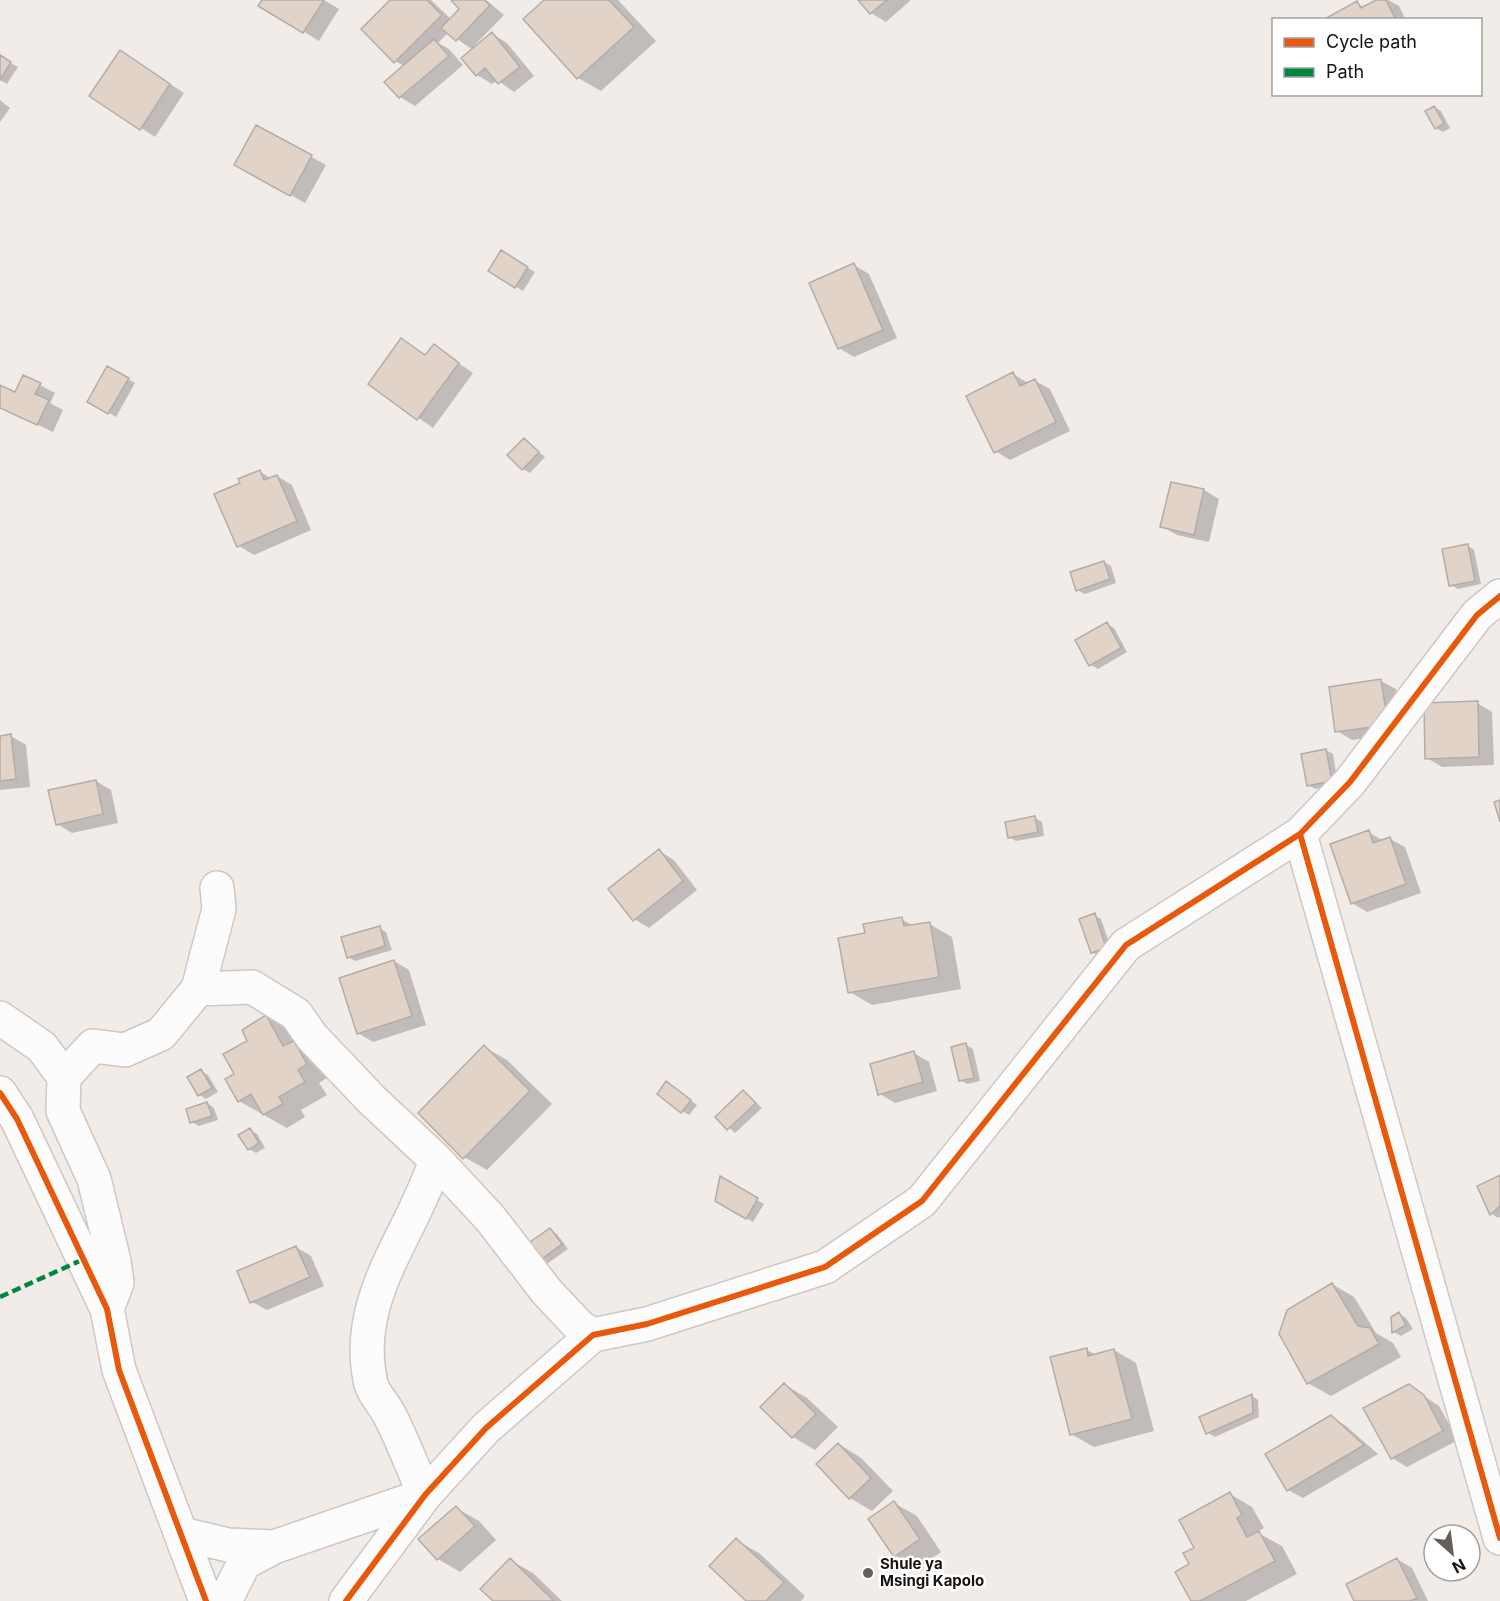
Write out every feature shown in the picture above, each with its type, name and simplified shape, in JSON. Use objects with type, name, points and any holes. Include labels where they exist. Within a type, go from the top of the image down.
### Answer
[{"type":"street","points":[[346,1601],[425,1495],[486,1428],[593,1335],[647,1324],[825,1267],[922,1201],[1126,945],[1300,834],[1350,782],[1492,609]]},
{"type":"street","points":[[1300,834],[1500,1538]]},
{"type":"street","points":[[64,1077],[93,1046],[125,1050],[161,1034],[198,989],[219,909],[217,888]]},
{"type":"street","points":[[198,989],[252,987],[296,1014],[312,1037],[372,1100],[436,1160],[490,1218],[547,1292],[580,1327],[593,1335]]},
{"type":"street","points":[[0,1018],[42,1047],[64,1077],[63,1111],[94,1179],[114,1261],[117,1283],[107,1309]]},
{"type":"street","points":[[0,1093],[17,1119],[107,1309],[119,1370],[206,1601]]},
{"type":"street","points":[[425,1495],[397,1429],[372,1386],[368,1344],[370,1312],[383,1276],[396,1244],[426,1190],[436,1160]]},
{"type":"street","points":[[225,1601],[244,1563],[274,1547],[425,1495]]},
{"type":"street","points":[[182,1534],[228,1545],[274,1547]]},
{"type":"building","points":[[262,0],[324,0],[303,33],[258,6]]},
{"type":"building","points":[[390,0],[427,0],[442,15],[394,63],[361,29]]},
{"type":"building","points":[[451,0],[484,0],[490,5],[456,41],[441,28],[459,9]]},
{"type":"building","points":[[544,0],[609,0],[634,27],[577,79],[523,19]]},
{"type":"building","points":[[858,0],[887,0],[870,14]]},
{"type":"building","points":[[1376,0],[1386,0],[1395,18],[1327,18],[1357,1],[1361,8]]},
{"type":"building","points":[[492,32],[520,67],[498,84],[485,68],[476,76],[461,58]]},
{"type":"building","points":[[434,39],[449,56],[399,98],[384,82]]},
{"type":"building","points":[[120,50],[170,84],[140,130],[89,96]]},
{"type":"building","points":[[0,55],[11,62],[0,80]]},
{"type":"building","points":[[1434,106],[1444,123],[1435,129],[1425,111]]},
{"type":"building","points":[[256,125],[312,155],[290,196],[234,165]]},
{"type":"building","points":[[501,250],[528,267],[515,288],[488,271]]},
{"type":"building","points":[[854,263],[883,330],[838,349],[809,283]]},
{"type":"building","points":[[401,338],[425,355],[434,344],[459,363],[417,420],[368,384]]},
{"type":"building","points":[[107,366],[129,378],[108,414],[87,402]]},
{"type":"building","points":[[1013,372],[1020,386],[1035,379],[1056,422],[994,453],[966,396]]},
{"type":"building","points":[[23,375],[41,383],[35,394],[49,400],[37,425],[0,408],[0,385],[15,392]]},
{"type":"building","points":[[524,438],[539,452],[522,470],[507,455]]},
{"type":"building","points":[[260,470],[264,480],[277,475],[297,521],[237,547],[214,494],[240,483],[238,479]]},
{"type":"building","points":[[1171,482],[1204,489],[1194,535],[1160,527]]},
{"type":"building","points":[[1468,544],[1475,581],[1449,586],[1442,549]]},
{"type":"building","points":[[1104,561],[1110,579],[1076,591],[1070,572]]},
{"type":"building","points":[[1107,622],[1121,648],[1089,666],[1075,640]]},
{"type":"building","points":[[1381,679],[1388,725],[1335,732],[1329,687]]},
{"type":"building","points":[[1478,701],[1479,757],[1425,759],[1424,703]]},
{"type":"building","points":[[11,734],[16,779],[0,781],[0,736]]},
{"type":"building","points":[[1326,749],[1332,781],[1307,786],[1301,754]]},
{"type":"building","points":[[96,780],[103,814],[56,825],[48,790]]},
{"type":"building","points":[[1500,800],[1500,822],[1494,802]]},
{"type":"building","points":[[1035,816],[1038,832],[1008,838],[1005,822]]},
{"type":"building","points":[[1369,830],[1373,843],[1390,837],[1406,884],[1351,904],[1330,844]]},
{"type":"building","points":[[659,849],[683,881],[633,921],[608,889]]},
{"type":"building","points":[[1095,913],[1106,948],[1091,953],[1079,919]]},
{"type":"building","points":[[902,917],[904,926],[930,922],[939,977],[848,993],[838,938],[865,933],[863,924]]},
{"type":"building","points":[[380,926],[385,946],[347,958],[341,937]]},
{"type":"building","points":[[394,960],[412,1016],[357,1034],[339,978]]},
{"type":"building","points":[[266,1015],[283,1046],[294,1041],[307,1064],[298,1070],[305,1082],[279,1097],[283,1104],[263,1115],[251,1094],[238,1102],[225,1079],[234,1074],[223,1054],[247,1041],[242,1030]]},
{"type":"building","points":[[966,1043],[974,1078],[959,1081],[951,1047]]},
{"type":"building","points":[[484,1045],[530,1091],[463,1159],[418,1113]]},
{"type":"building","points":[[914,1051],[923,1082],[878,1095],[870,1064]]},
{"type":"building","points":[[201,1069],[212,1088],[198,1096],[187,1077]]},
{"type":"building","points":[[666,1081],[691,1100],[681,1113],[657,1094]]},
{"type":"building","points":[[743,1090],[756,1103],[727,1130],[715,1117]]},
{"type":"building","points":[[207,1102],[212,1116],[190,1123],[186,1109]]},
{"type":"building","points":[[250,1128],[259,1143],[248,1150],[238,1135]]},
{"type":"building","points":[[1500,1175],[1500,1206],[1490,1215],[1477,1186]]},
{"type":"building","points":[[720,1176],[758,1198],[746,1219],[715,1201]]},
{"type":"building","points":[[550,1228],[562,1244],[536,1263],[523,1247]]},
{"type":"building","points":[[296,1246],[310,1277],[250,1303],[237,1271]]},
{"type":"building","points":[[1332,1283],[1358,1326],[1370,1328],[1379,1344],[1307,1384],[1279,1334],[1287,1310]]},
{"type":"building","points":[[1399,1312],[1406,1325],[1392,1333],[1391,1317]]},
{"type":"building","points":[[1087,1348],[1088,1356],[1114,1349],[1132,1419],[1070,1435],[1050,1357]]},
{"type":"building","points":[[784,1383],[816,1414],[792,1438],[760,1407]]},
{"type":"building","points":[[1409,1384],[1424,1395],[1443,1431],[1391,1459],[1363,1408]]},
{"type":"building","points":[[1252,1394],[1253,1413],[1206,1434],[1199,1417]]},
{"type":"building","points":[[1331,1415],[1364,1445],[1287,1491],[1265,1454]]},
{"type":"building","points":[[838,1443],[871,1478],[849,1499],[816,1464]]},
{"type":"building","points":[[1230,1492],[1242,1515],[1237,1518],[1247,1537],[1259,1531],[1275,1561],[1200,1601],[1191,1601],[1175,1572],[1189,1564],[1183,1553],[1194,1548],[1179,1520]]},
{"type":"building","points":[[894,1501],[920,1539],[894,1557],[868,1519]]},
{"type":"building","points":[[456,1506],[475,1526],[437,1560],[418,1539]]},
{"type":"building","points":[[736,1538],[784,1582],[766,1601],[746,1601],[709,1566]]},
{"type":"building","points":[[510,1558],[554,1601],[493,1601],[480,1589]]},
{"type":"building","points":[[1397,1558],[1417,1598],[1410,1601],[1354,1601],[1346,1584]]},
{"type":"marked path","points":[[0,1297],[84,1259]]},
{"type":"cycle path","points":[[346,1601],[425,1495],[486,1428],[593,1335],[647,1324],[825,1267],[922,1201],[1126,945],[1300,834],[1350,782],[1477,615],[1500,596]]},
{"type":"cycle path","points":[[1300,834],[1500,1538]]},
{"type":"cycle path","points":[[0,1093],[17,1119],[107,1309],[119,1370],[206,1601]]},
{"type":"place","name":"Shule ya Msingi Kapolo","points":[[868,1573]]}]
